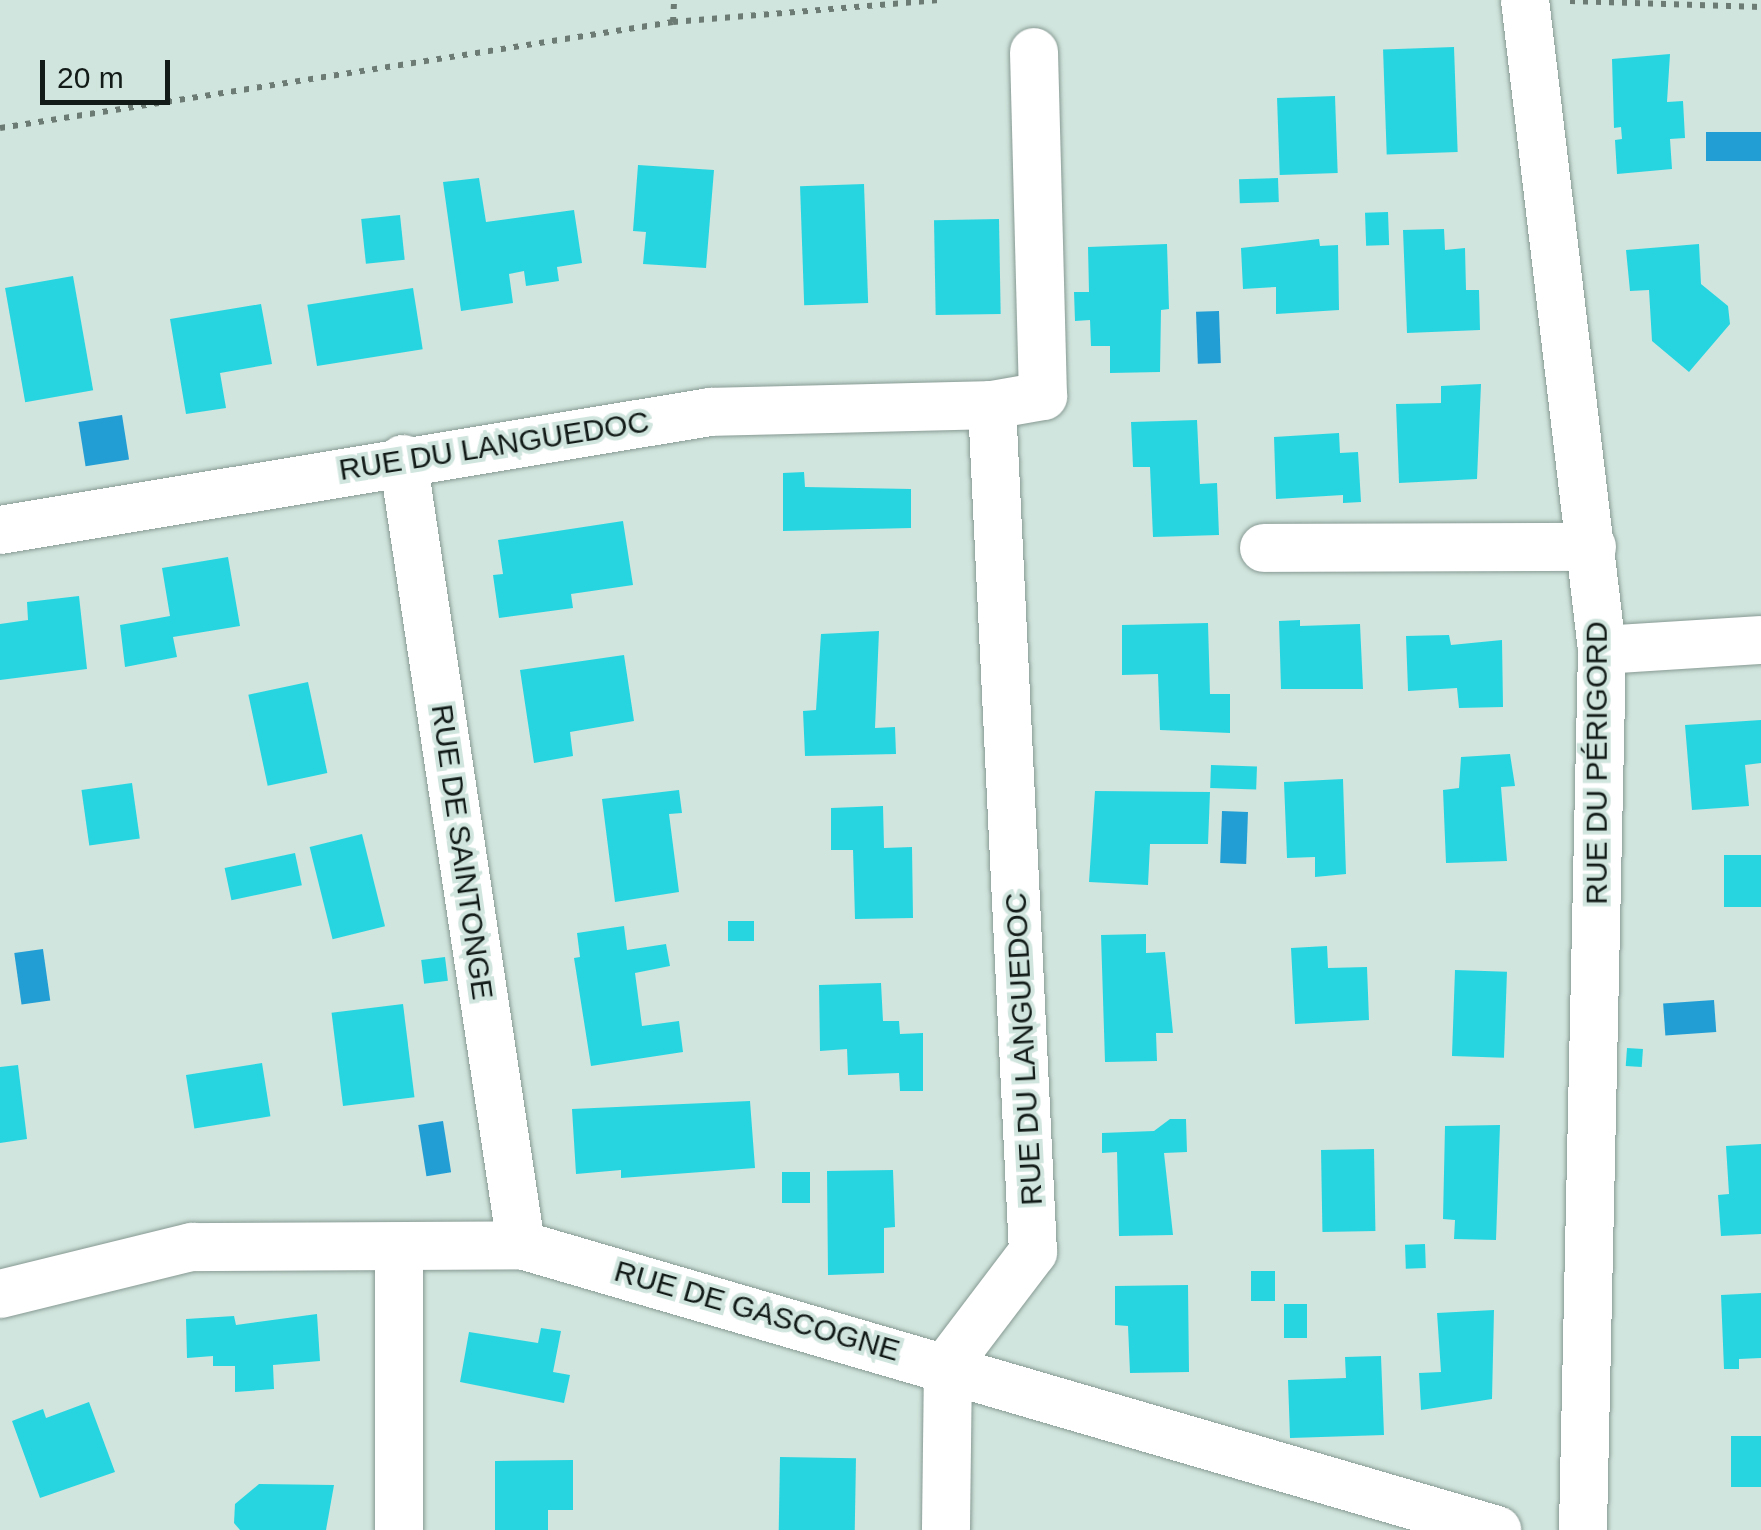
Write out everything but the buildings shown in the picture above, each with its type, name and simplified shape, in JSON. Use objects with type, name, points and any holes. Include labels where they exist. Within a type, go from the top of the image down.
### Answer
[{"type":"street","name":"RUE DU PÉRIGORD","points":[[1525,0],[1602,650],[1583,1530]]},
{"type":"street","name":"RUE DU LANGUEDOC","points":[[0,530],[403,459],[710,412],[992,405],[1043,396],[1034,52]]},
{"type":"street","name":"RUE DU LANGUEDOC","points":[[948,1364],[1034,1252],[992,405]]},
{"type":"street","name":"RUE DE SAINTONGE","points":[[403,459],[520,1244]]},
{"type":"street","points":[[1264,548],[1592,547]]},
{"type":"street","points":[[1602,650],[1761,640]]},
{"type":"street","name":"RUE DE GASCOGNE","points":[[0,1294],[192,1248],[399,1250],[520,1244],[948,1364],[1496,1530]]},
{"type":"street","points":[[399,1250],[399,1530]]},
{"type":"street","points":[[946,1530],[948,1364]]},
{"type":"path","points":[[673,22],[674,0]]},
{"type":"path","points":[[0,128],[673,22],[938,0]]},
{"type":"path","points":[[1563,1],[1761,7]]},
{"type":"water","points":[[1706,132],[1761,132],[1761,161],[1706,161]]},
{"type":"water","points":[[1219,311],[1221,363],[1198,364],[1196,312]]},
{"type":"water","points":[[122,415],[129,459],[86,466],[79,422]]},
{"type":"water","points":[[1222,811],[1248,812],[1246,864],[1220,863]]},
{"type":"water","points":[[43,949],[50,1000],[22,1005],[14,953]]},
{"type":"water","points":[[1714,1000],[1716,1032],[1665,1035],[1663,1004]]},
{"type":"water","points":[[443,1121],[451,1172],[426,1176],[418,1125]]}]
